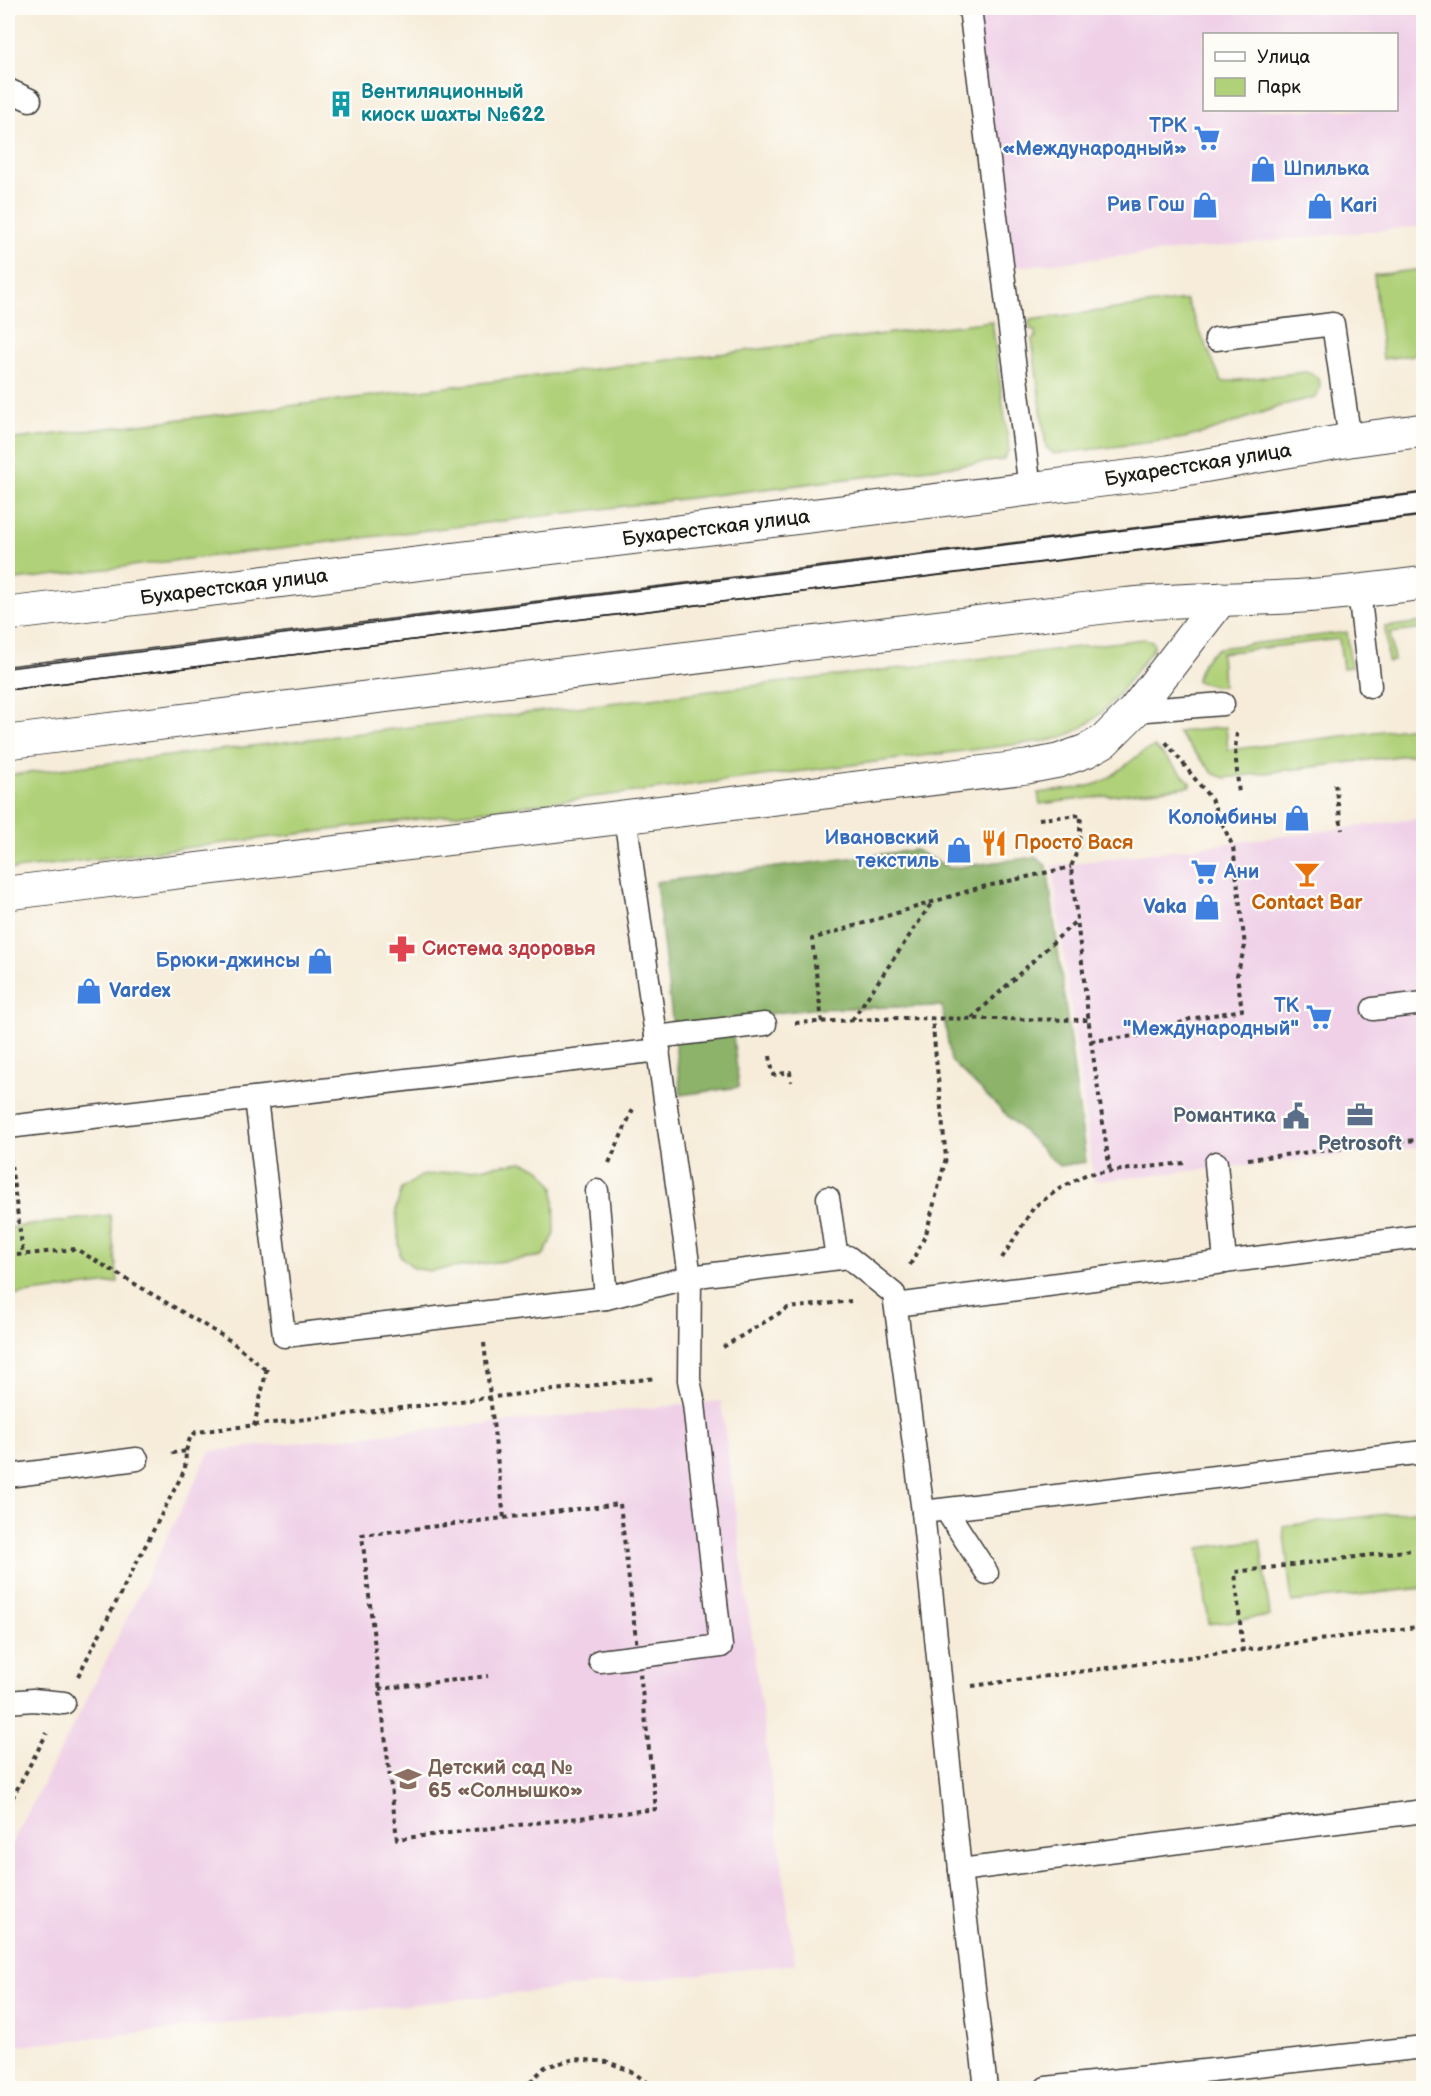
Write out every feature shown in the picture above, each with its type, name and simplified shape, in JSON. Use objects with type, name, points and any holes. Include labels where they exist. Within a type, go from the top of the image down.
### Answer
[{"type":"main road","name":"Бухарестская улица","points":[[8,614],[1168,472],[1350,440],[1424,430]]},
{"type":"main road","points":[[8,742],[1120,605],[1173,600],[1286,597],[1424,583]]},
{"type":"main road","points":[[8,893],[1058,761],[1086,751],[1104,741],[1134,711],[1221,599]]},
{"type":"lane","points":[[970,8],[1030,489]]},
{"type":"lane","points":[[8,90],[30,100]]},
{"type":"lane","points":[[1216,339],[1333,324],[1350,440]]},
{"type":"lane","points":[[8,678],[1424,504]]},
{"type":"lane","points":[[1359,591],[1370,686]]},
{"type":"lane","points":[[1134,711],[1223,704]]},
{"type":"lane","points":[[600,1660],[721,1646],[694,1404],[688,1380],[690,1277],[625,816]]},
{"type":"lane","points":[[1373,1009],[1424,1003]]},
{"type":"lane","points":[[8,1127],[256,1098],[658,1044],[765,1024]]},
{"type":"lane","points":[[256,1098],[284,1336],[606,1298],[690,1277],[848,1257],[895,1299],[934,1511],[942,1690],[960,1870],[986,2088]]},
{"type":"lane","points":[[1216,1163],[1225,1262]]},
{"type":"lane","points":[[597,1191],[606,1298]]},
{"type":"lane","points":[[828,1198],[837,1258]]},
{"type":"lane","points":[[895,1299],[972,1295],[1424,1236]]},
{"type":"lane","points":[[934,1511],[1424,1452]]},
{"type":"lane","points":[[8,1476],[136,1459]]},
{"type":"lane","points":[[934,1511],[987,1573]]},
{"type":"lane","points":[[8,1702],[33,1700],[63,1703]]},
{"type":"lane","points":[[960,1870],[1424,1811]]},
{"type":"lane","points":[[1046,2088],[1424,2047]]},
{"type":"path","points":[[1091,1041],[1152,1034],[1190,1019],[1242,1010],[1237,975],[1245,946],[1233,847],[1211,799],[1164,739]]},
{"type":"path","points":[[1235,749],[1239,795]]},
{"type":"path","points":[[1335,784],[1342,830]]},
{"type":"path","points":[[1039,819],[1081,815],[1078,846],[1071,867],[1091,1041],[1110,1171]]},
{"type":"path","points":[[822,1022],[812,939],[978,888],[1071,867]]},
{"type":"path","points":[[852,1020],[934,901]]},
{"type":"path","points":[[971,1018],[1077,920]]},
{"type":"path","points":[[765,1024],[932,1018],[1089,1020]]},
{"type":"path","points":[[8,1806],[185,1470],[186,1451],[190,1437],[196,1432],[665,1377],[689,1368],[788,1308],[870,1299],[895,1299],[926,1234],[946,1158],[932,1018]]},
{"type":"path","points":[[772,1075],[790,1072],[791,1082]]},
{"type":"path","points":[[597,1191],[635,1104]]},
{"type":"path","points":[[972,1295],[1008,1251],[1034,1207],[1059,1189],[1087,1174],[1181,1163],[1216,1163],[1424,1139]]},
{"type":"path","points":[[10,1160],[23,1254]]},
{"type":"path","points":[[8,1256],[76,1249],[231,1341],[266,1370]]},
{"type":"path","points":[[481,1312],[504,1518]]},
{"type":"path","points":[[254,1426],[266,1370],[284,1336]]},
{"type":"path","points":[[136,1459],[186,1451]]},
{"type":"path","points":[[620,1504],[638,1656],[656,1809],[397,1839],[362,1535],[620,1504]]},
{"type":"path","points":[[1243,1652],[1235,1572],[1412,1550]]},
{"type":"path","points":[[942,1690],[1421,1627],[1424,1622]]},
{"type":"path","points":[[379,1689],[488,1676]]},
{"type":"path","points":[[524,2088],[545,2067],[575,2059],[608,2062],[632,2072],[656,2088]]},
{"type":"shaded area","name":"ТРК «Международный»","points":[[965,8],[1423,8],[1423,226],[1004,268]]},
{"type":"shaded area","points":[[1423,818],[1423,1147],[1094,1181],[1052,866]]},
{"type":"shaded area","name":"Детский сад № 65 «Солнышко»","points":[[721,1401],[795,1964],[8,2047],[8,1851],[83,1707],[210,1451]]},
{"type":"green space","points":[[1423,269],[1423,354],[1383,359],[1374,275]]},
{"type":"green space","points":[[1186,300],[1222,382],[1305,372],[1314,375],[1319,381],[1320,388],[1316,397],[1283,405],[1185,438],[1054,454],[1046,447],[1032,339],[1036,338],[1029,320]]},
{"type":"green space","points":[[992,321],[1009,450],[1003,460],[8,581],[8,440]]},
{"type":"green space","points":[[1423,622],[1423,629],[1390,633],[1394,661],[1388,662],[1385,627]]},
{"type":"green space","points":[[1347,632],[1351,667],[1343,668],[1339,639],[1221,653],[1223,686],[1196,681],[1204,662],[1219,648]]},
{"type":"green space","points":[[1144,639],[1152,641],[1154,646],[1121,692],[1098,716],[1084,726],[1052,740],[8,870],[8,776],[10,775]]},
{"type":"green space","points":[[1423,726],[1423,753],[1225,778],[1214,774],[1177,732],[1226,727],[1228,750]]},
{"type":"green space","points":[[1155,747],[1189,781],[1191,786],[1040,804],[1038,793],[1099,783],[1143,752]]},
{"type":"green space","points":[[915,850],[950,868],[1035,857],[1047,866],[1086,1162],[1059,1166],[951,1061],[942,1006],[811,1009],[731,1018],[739,1087],[681,1095],[656,882]]},
{"type":"green space","points":[[522,1162],[539,1168],[554,1187],[555,1234],[543,1256],[429,1271],[414,1268],[400,1256],[396,1208],[402,1189],[421,1176]]},
{"type":"green space","points":[[110,1215],[118,1282],[8,1296],[8,1228]]},
{"type":"green space","points":[[1422,1510],[1423,1588],[1292,1602],[1283,1526]]},
{"type":"green space","points":[[1260,1540],[1270,1616],[1209,1624],[1199,1548]]},
{"type":"tram line","points":[[8,668],[1424,493]]},
{"type":"tram line","points":[[8,690],[1424,515]]},
{"type":"place","name":"Вентиляционный киоск шахты №622","points":[[341,104]]},
{"type":"place","name":"ТРК «Международный»","points":[[1207,138]]},
{"type":"place","name":"Шпилька","points":[[1263,169]]},
{"type":"place","name":"Рив Гош","points":[[1205,205]]},
{"type":"place","name":"Kari","points":[[1320,206]]},
{"type":"place","name":"Коломбины","points":[[1297,818]]},
{"type":"place","name":"Просто Вася","points":[[994,843]]},
{"type":"place","name":"Ивановский текстиль","points":[[959,850]]},
{"type":"place","name":"Ани","points":[[1204,872]]},
{"type":"place","name":"Contact Bar","points":[[1307,874]]},
{"type":"place","name":"Vaka","points":[[1207,907]]},
{"type":"place","name":"Система здоровья","points":[[402,949]]},
{"type":"place","name":"Брюки-джинсы","points":[[320,961]]},
{"type":"place","name":"Vardex","points":[[89,991]]},
{"type":"place","name":"ТК \"Международный\"","points":[[1319,1017]]},
{"type":"place","name":"Petrosoft","points":[[1360,1115]]},
{"type":"place","name":"Романтика","points":[[1296,1116]]},
{"type":"place","name":"Детский сад № 65 «Солнышко»","points":[[408,1779]]}]
